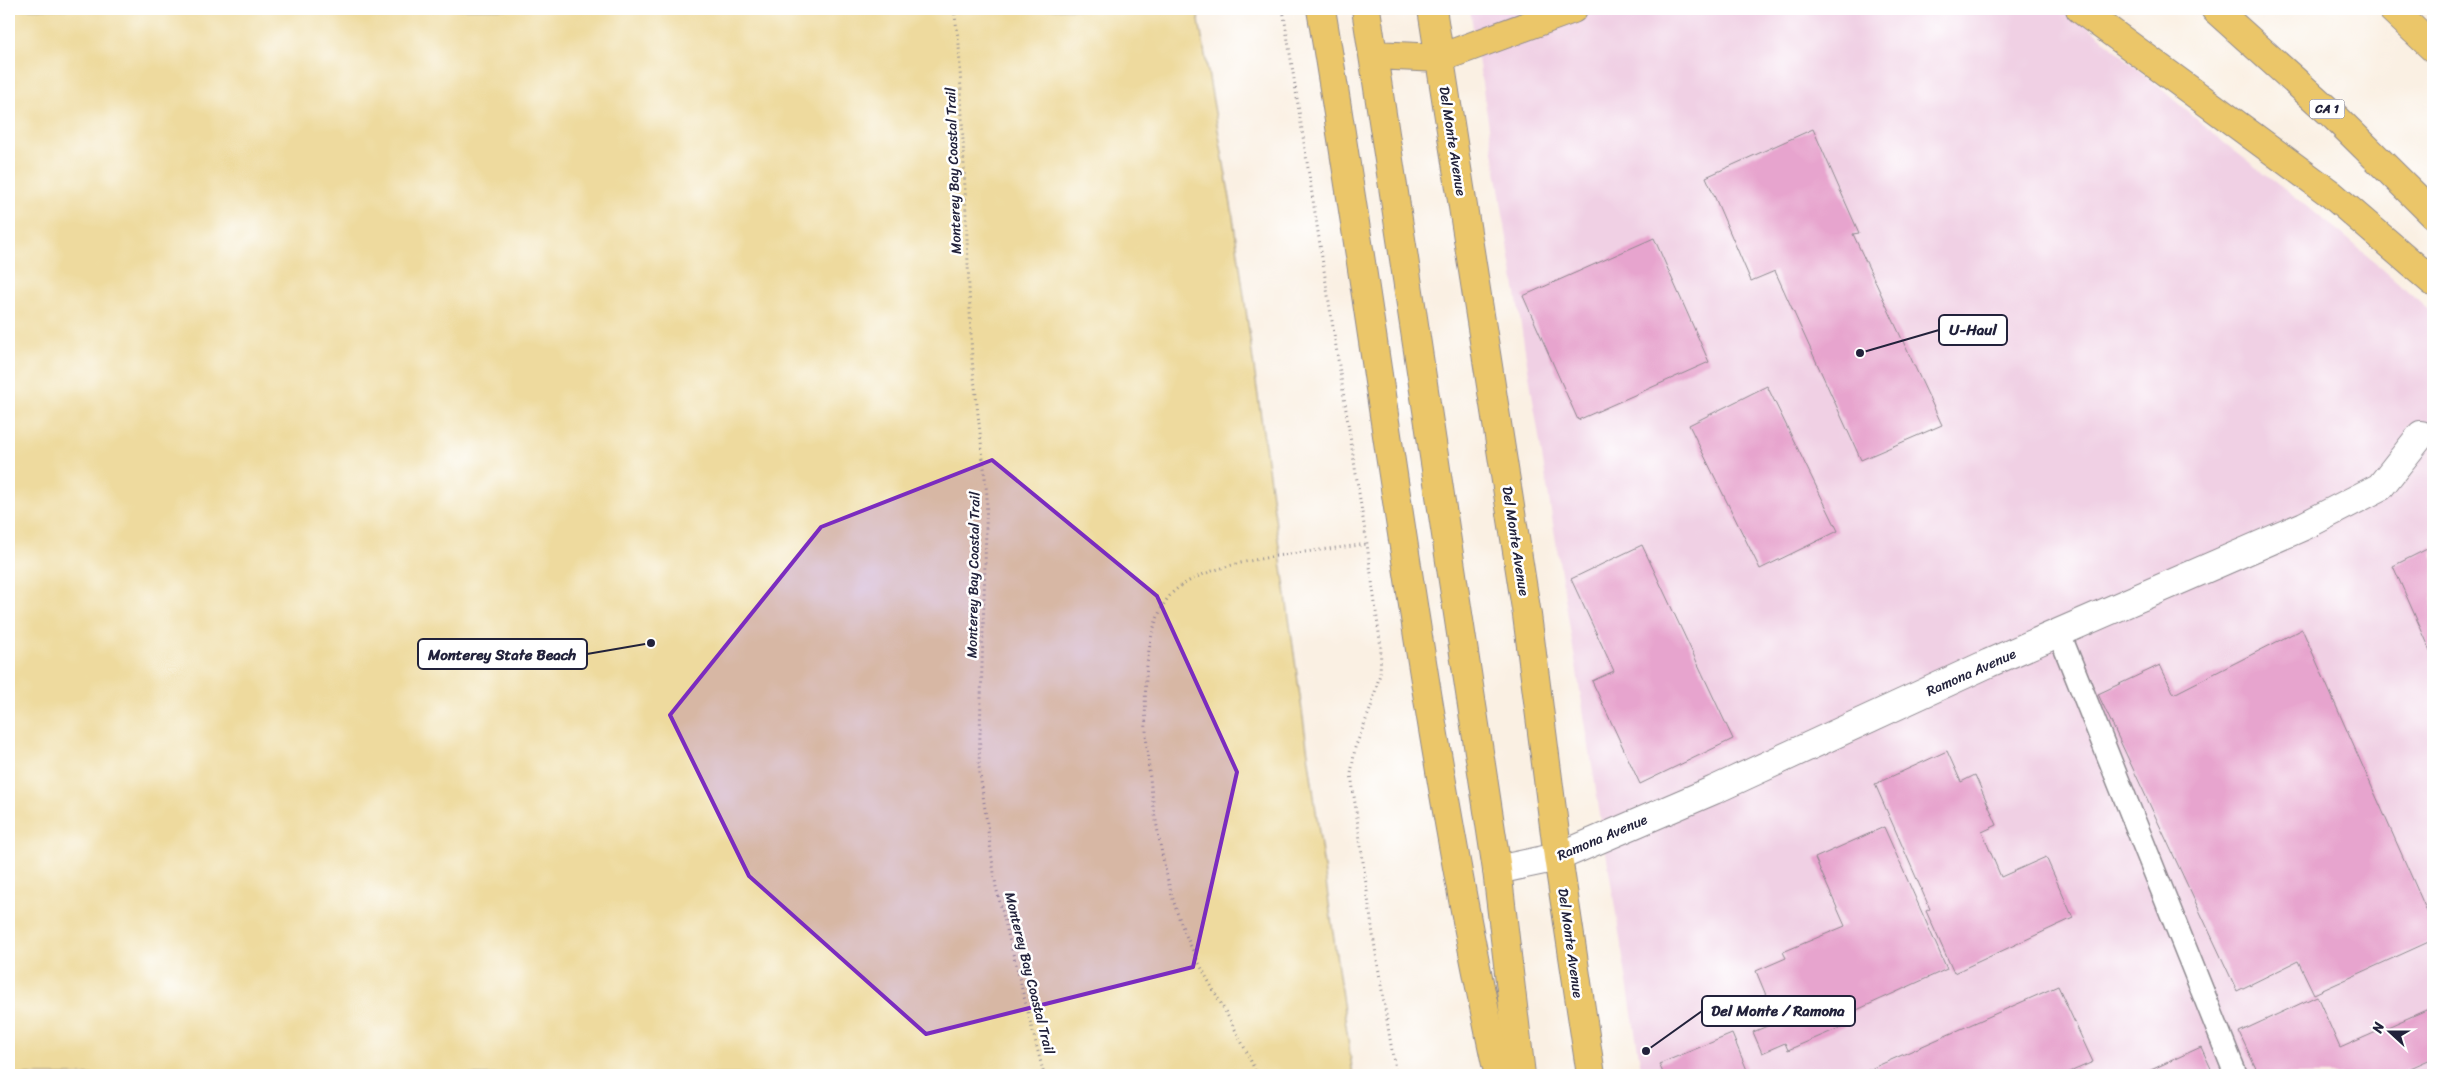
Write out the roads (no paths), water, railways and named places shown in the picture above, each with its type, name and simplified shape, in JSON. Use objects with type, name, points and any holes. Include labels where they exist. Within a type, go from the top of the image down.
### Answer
[{"type":"main road","points":[[1322,9],[1421,651],[1471,949],[1500,1075]]},
{"type":"main road","points":[[1366,9],[1497,870],[1521,1075]]},
{"type":"main road","name":"Del Monte Avenue","points":[[1432,9],[1527,615],[1558,857],[1591,1075]]},
{"type":"main road","points":[[1374,54],[1440,58],[1573,9]]},
{"type":"main road","points":[[2080,9],[2331,194],[2433,282]]},
{"type":"main road","name":"CA 1","points":[[2215,9],[2335,117],[2433,214]]},
{"type":"main road","points":[[2392,9],[2433,48]]},
{"type":"street","name":"Ramona Avenue","points":[[1497,870],[1558,857],[1714,790],[2059,632],[2304,526],[2380,487],[2422,435]]},
{"type":"lane","points":[[2059,632],[2236,1075]]},
{"type":"place","name":"U-Haul","points":[[1860,353]]},
{"type":"place","name":"Monterey State Beach","points":[[651,643]]},
{"type":"place","name":"Del Monte / Ramona","points":[[1646,1051]]}]
